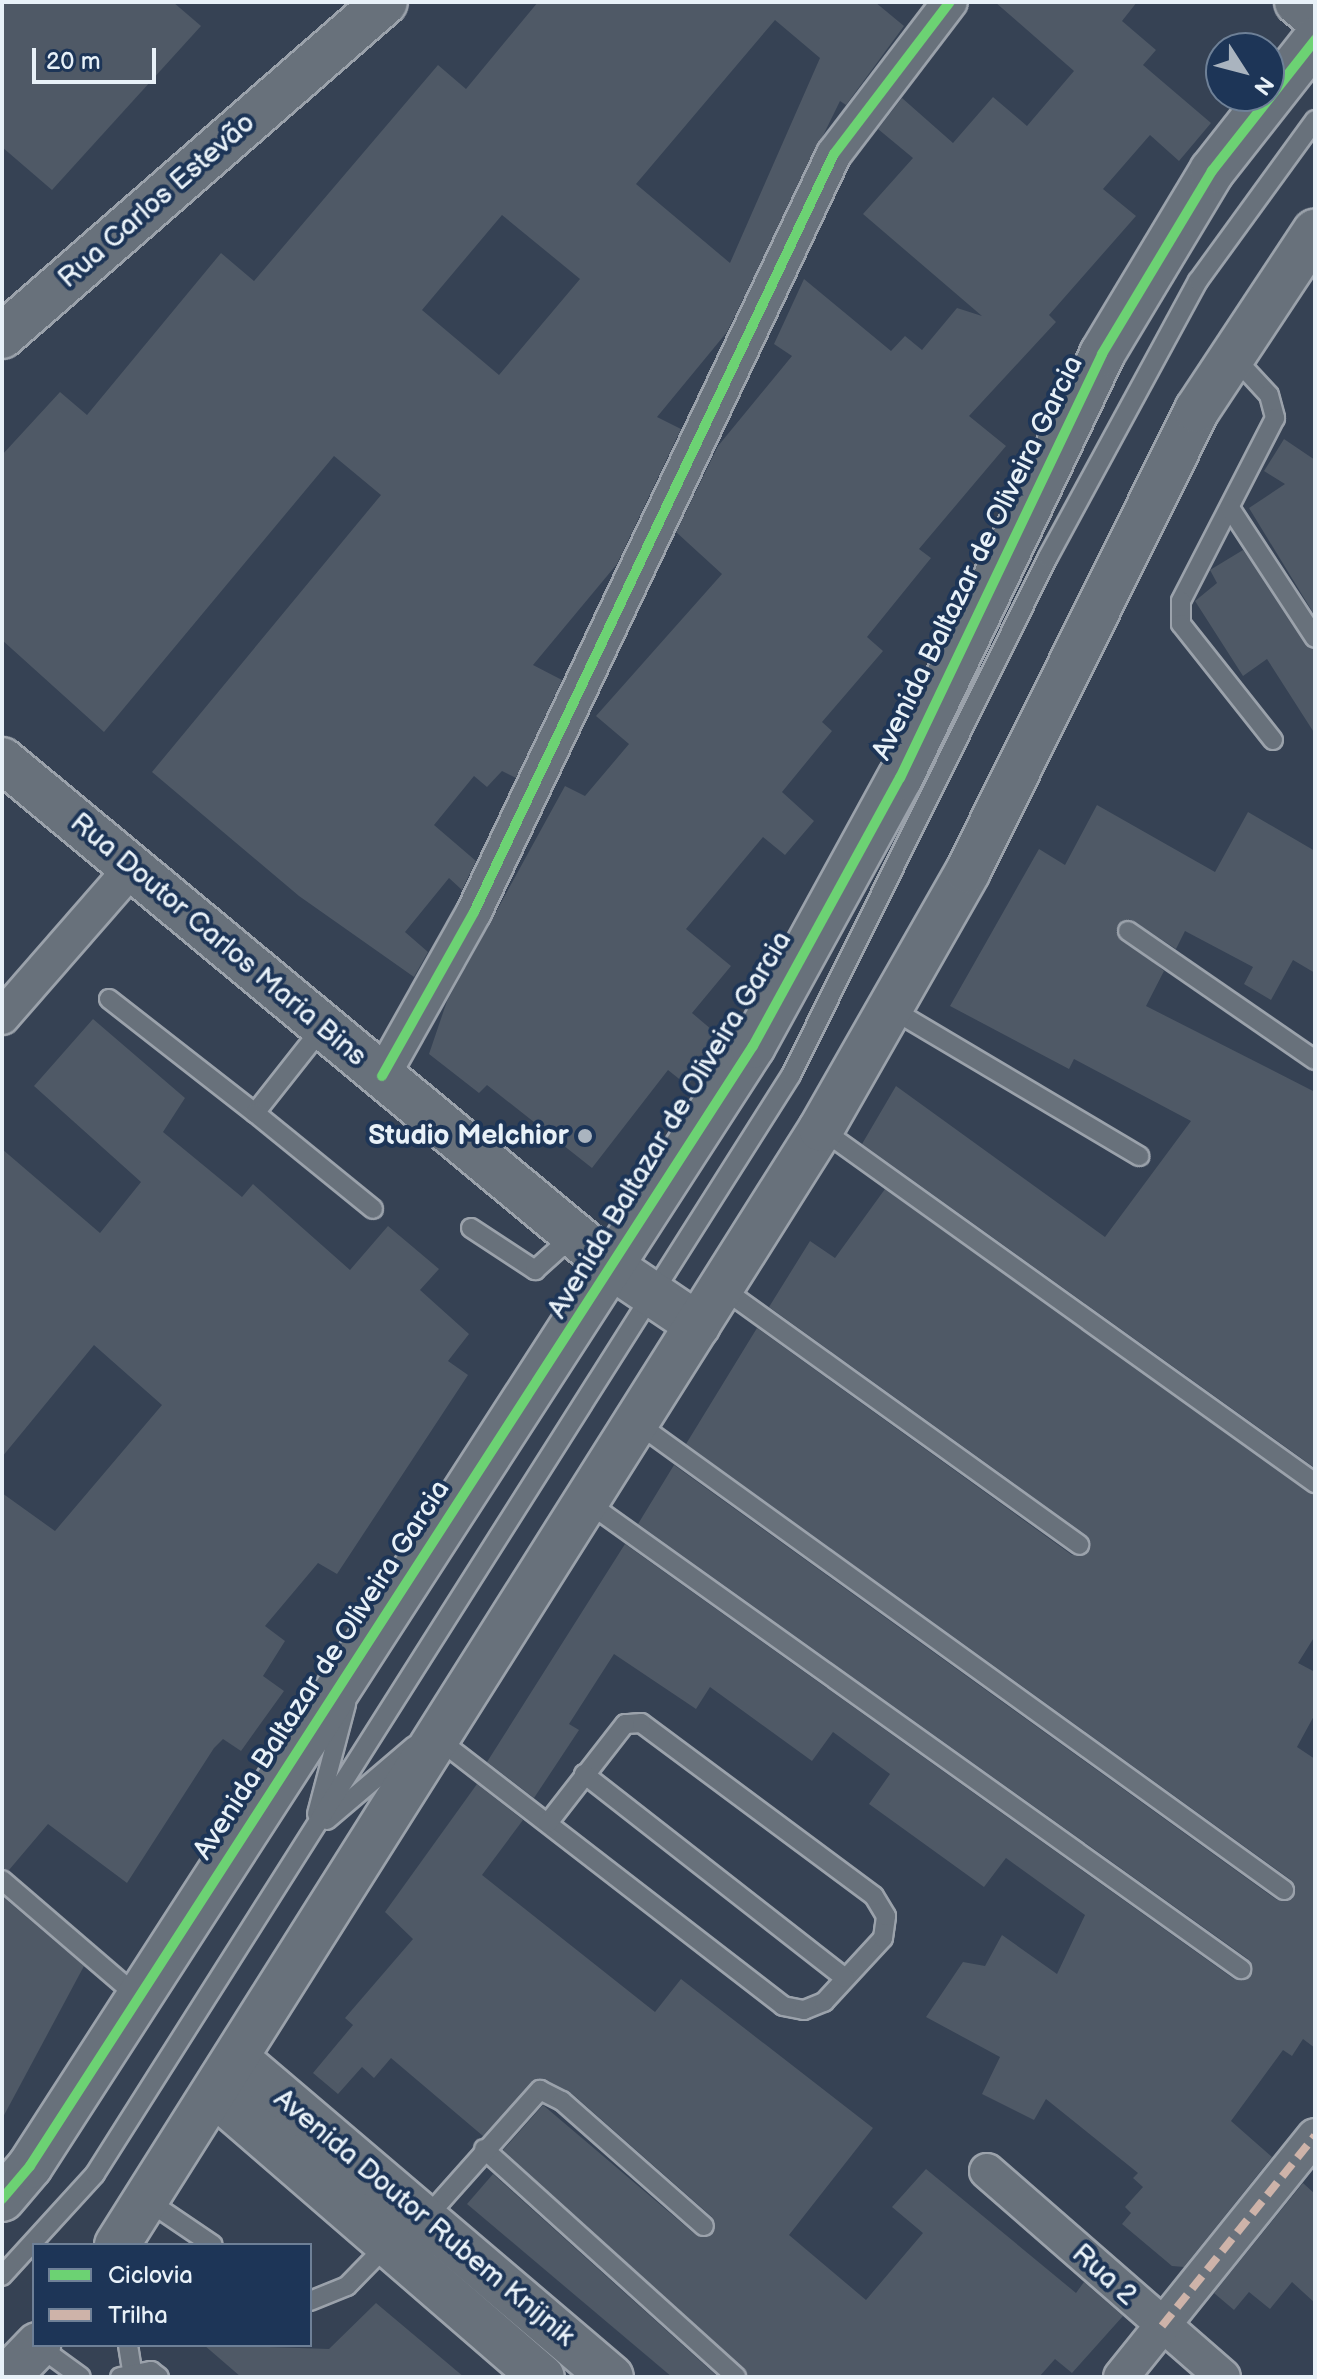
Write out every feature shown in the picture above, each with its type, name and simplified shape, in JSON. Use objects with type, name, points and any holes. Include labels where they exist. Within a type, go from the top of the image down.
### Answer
[{"type":"main road","name":"Rua Carlos Estevão","points":[[2,336],[385,2]]},
{"type":"main road","points":[[1297,2],[1315,17]]},
{"type":"main road","name":"Avenida Baltazar de Oliveira Garcia","points":[[2,2199],[139,1998],[360,1651],[615,1269],[753,1046],[900,778],[1102,354],[1212,171],[1315,40]]},
{"type":"main road","points":[[118,2243],[227,2077],[821,1129],[968,871],[1197,410],[1315,232]]},
{"type":"main road","name":"Rua Doutor Carlos Maria Bins","points":[[2,760],[615,1269],[698,1325]]},
{"type":"main road","name":"Avenida Doutor Rubem Knijnik","points":[[227,2077],[425,2219],[584,2369]]},
{"type":"main road","name":"Avenida Doutor Rubem Knijnik","points":[[227,2077],[388,2244],[542,2377]]},
{"type":"main road","points":[[7,2377],[36,2347]]},
{"type":"street","points":[[382,1076],[474,912],[834,154],[950,2]]},
{"type":"street","points":[[2,1017],[132,868]]},
{"type":"street","points":[[1121,2377],[1315,2136]]},
{"type":"street","name":"Rua 2","points":[[987,2171],[1223,2377]]},
{"type":"lane","points":[[32,2243],[95,2174],[791,1075],[1048,557],[1198,281],[1315,120]]},
{"type":"lane","points":[[1232,355],[1269,395],[1275,418],[1181,601],[1181,624],[1273,740]]},
{"type":"lane","points":[[1230,508],[1315,638]]},
{"type":"lane","points":[[1128,931],[1315,1060]]},
{"type":"lane","points":[[109,999],[373,1209]]},
{"type":"lane","points":[[890,1008],[1139,1156]]},
{"type":"lane","points":[[255,1113],[323,1027]]},
{"type":"lane","points":[[821,1129],[1315,1483]]},
{"type":"lane","points":[[471,1228],[535,1270],[574,1235]]},
{"type":"lane","points":[[722,1288],[1079,1545]]},
{"type":"lane","points":[[637,1423],[1284,1890]]},
{"type":"lane","points":[[587,1502],[1241,1969]]},
{"type":"lane","points":[[312,1832],[360,1651]]},
{"type":"lane","points":[[312,1832],[447,1725],[548,1823],[783,2006],[804,2010],[824,2002],[883,1938],[886,1916],[874,1896],[641,1723],[625,1724],[548,1823]]},
{"type":"lane","points":[[584,1774],[845,1978]]},
{"type":"lane","points":[[2,1880],[139,1998]]},
{"type":"lane","points":[[425,2219],[530,2095],[550,2092],[704,2226]]},
{"type":"lane","points":[[484,2149],[736,2377]]},
{"type":"lane","points":[[148,2201],[186,2238]]},
{"type":"lane","points":[[2,2276],[32,2243]]},
{"type":"lane","points":[[312,2300],[347,2286],[388,2244]]},
{"type":"lane","points":[[41,2347],[81,2377]]},
{"type":"lane","points":[[128,2347],[126,2374],[159,2377]]},
{"type":"building","points":[[2,2],[173,2],[201,26],[52,190],[2,147]]},
{"type":"building","points":[[538,2],[875,2],[904,26],[846,105],[840,101],[727,332],[657,417],[681,429],[617,564],[533,665],[562,680],[516,778],[502,771],[487,787],[474,776],[434,825],[476,861],[462,890],[449,878],[405,932],[428,952],[414,977],[299,896],[152,772],[381,495],[334,456],[104,732],[2,640],[2,455],[60,392],[87,415],[221,253],[254,281],[438,65],[466,89]],"holes":[[[775,20],[820,58],[730,263],[636,184]],[[502,215],[580,279],[499,375],[422,310]]]},
{"type":"building","points":[[995,2],[1137,2],[1122,21],[1156,50],[1143,65],[1211,123],[1179,161],[1150,135],[1103,189],[1136,216],[1049,315],[1056,322],[969,416],[1006,446],[919,549],[931,558],[867,637],[883,651],[822,722],[832,731],[782,792],[814,821],[785,855],[763,837],[686,929],[731,966],[692,1013],[718,1035],[688,1086],[668,1070],[592,1168],[487,1085],[479,1093],[429,1054],[447,1001],[565,786],[585,796],[629,744],[596,716],[722,574],[676,532],[718,446],[792,356],[774,344],[804,279],[891,351],[905,336],[922,350],[957,308],[982,316],[863,214],[913,158],[878,129],[902,98],[953,143],[993,97],[1027,126],[1074,71]]},
{"type":"building","points":[[1284,439],[1315,460],[1315,616],[1249,508],[1285,484],[1264,471]]},
{"type":"building","points":[[1243,550],[1315,650],[1315,734],[1267,659],[1243,676],[1195,601],[1217,583],[1210,570]]},
{"type":"building","points":[[1097,805],[1215,872],[1248,812],[1315,851],[1315,973],[1293,960],[1271,1000],[1244,984],[1253,967],[1185,931],[1176,949],[1130,919],[1116,931],[1164,971],[1146,1006],[1315,1092],[1315,1468],[862,1144],[896,1086],[1105,1237],[1191,1121],[1074,1059],[1069,1069],[950,1006],[1039,849],[1065,865]]},
{"type":"building","points":[[93,1019],[185,1098],[163,1132],[242,1197],[253,1184],[350,1270],[388,1226],[439,1269],[420,1290],[469,1334],[448,1361],[468,1375],[337,1574],[318,1563],[265,1626],[285,1641],[263,1676],[284,1691],[241,1751],[223,1739],[214,1748],[127,1883],[48,1824],[9,1870],[2,1868],[2,1493],[55,1531],[162,1405],[94,1345],[2,1457],[2,1149],[100,1233],[141,1182],[34,1086]]},
{"type":"building","points":[[885,1189],[1315,1495],[1315,1636],[1298,1663],[1315,1672],[1315,1714],[1297,1747],[1315,1759],[1315,2048],[1303,2039],[1292,2056],[1283,2050],[1231,2121],[1272,2157],[1184,2267],[1172,2266],[1122,2224],[1131,2213],[1125,2207],[1143,2187],[1133,2178],[1138,2173],[1046,2099],[1034,2120],[982,2094],[1000,2057],[926,2017],[963,1962],[985,1966],[1002,1935],[1057,1974],[1085,1915],[1006,1858],[984,1887],[869,1804],[890,1774],[833,1732],[812,1761],[710,1687],[696,1709],[614,1654],[569,1724],[579,1730],[534,1798],[487,1762],[625,1544],[1234,1979],[1251,1975],[1248,1959],[638,1524],[674,1465],[1277,1900],[1293,1898],[1291,1880],[686,1444],[757,1328],[1072,1555],[1088,1553],[1086,1535],[769,1307],[810,1241],[835,1258]]},
{"type":"building","points":[[477,1784],[523,1820],[482,1875],[655,2012],[681,1979],[873,2128],[789,2235],[866,2300],[923,2233],[892,2207],[926,2169],[1076,2293],[1084,2282],[1123,2316],[1072,2373],[1055,2359],[1039,2377],[748,2377],[503,2150],[543,2105],[696,2235],[712,2234],[712,2217],[570,2092],[537,2079],[483,2136],[391,2058],[374,2078],[362,2067],[338,2094],[313,2073],[353,2025],[345,2018],[413,1939],[385,1912]]},
{"type":"building","points":[[2,1896],[84,1966],[2,2119]]},
{"type":"building","points":[[493,2174],[718,2377],[672,2377],[467,2204]]},
{"type":"building","points":[[1303,2183],[1315,2194],[1315,2303],[1292,2282],[1270,2309],[1249,2292],[1234,2310],[1214,2293]]},
{"type":"building","points":[[376,2303],[464,2377],[241,2377],[206,2347],[329,2349]]},
{"type":"marked path","points":[[1162,2326],[1315,2136]]},
{"type":"cycle path","points":[[382,1076],[474,912],[834,154],[950,2]]},
{"type":"cycle path","points":[[2,2199],[30,2166],[753,1046],[900,778],[1102,354],[1212,171],[1315,40]]},
{"type":"place","name":"Studio Melchior","points":[[585,1136]]}]
